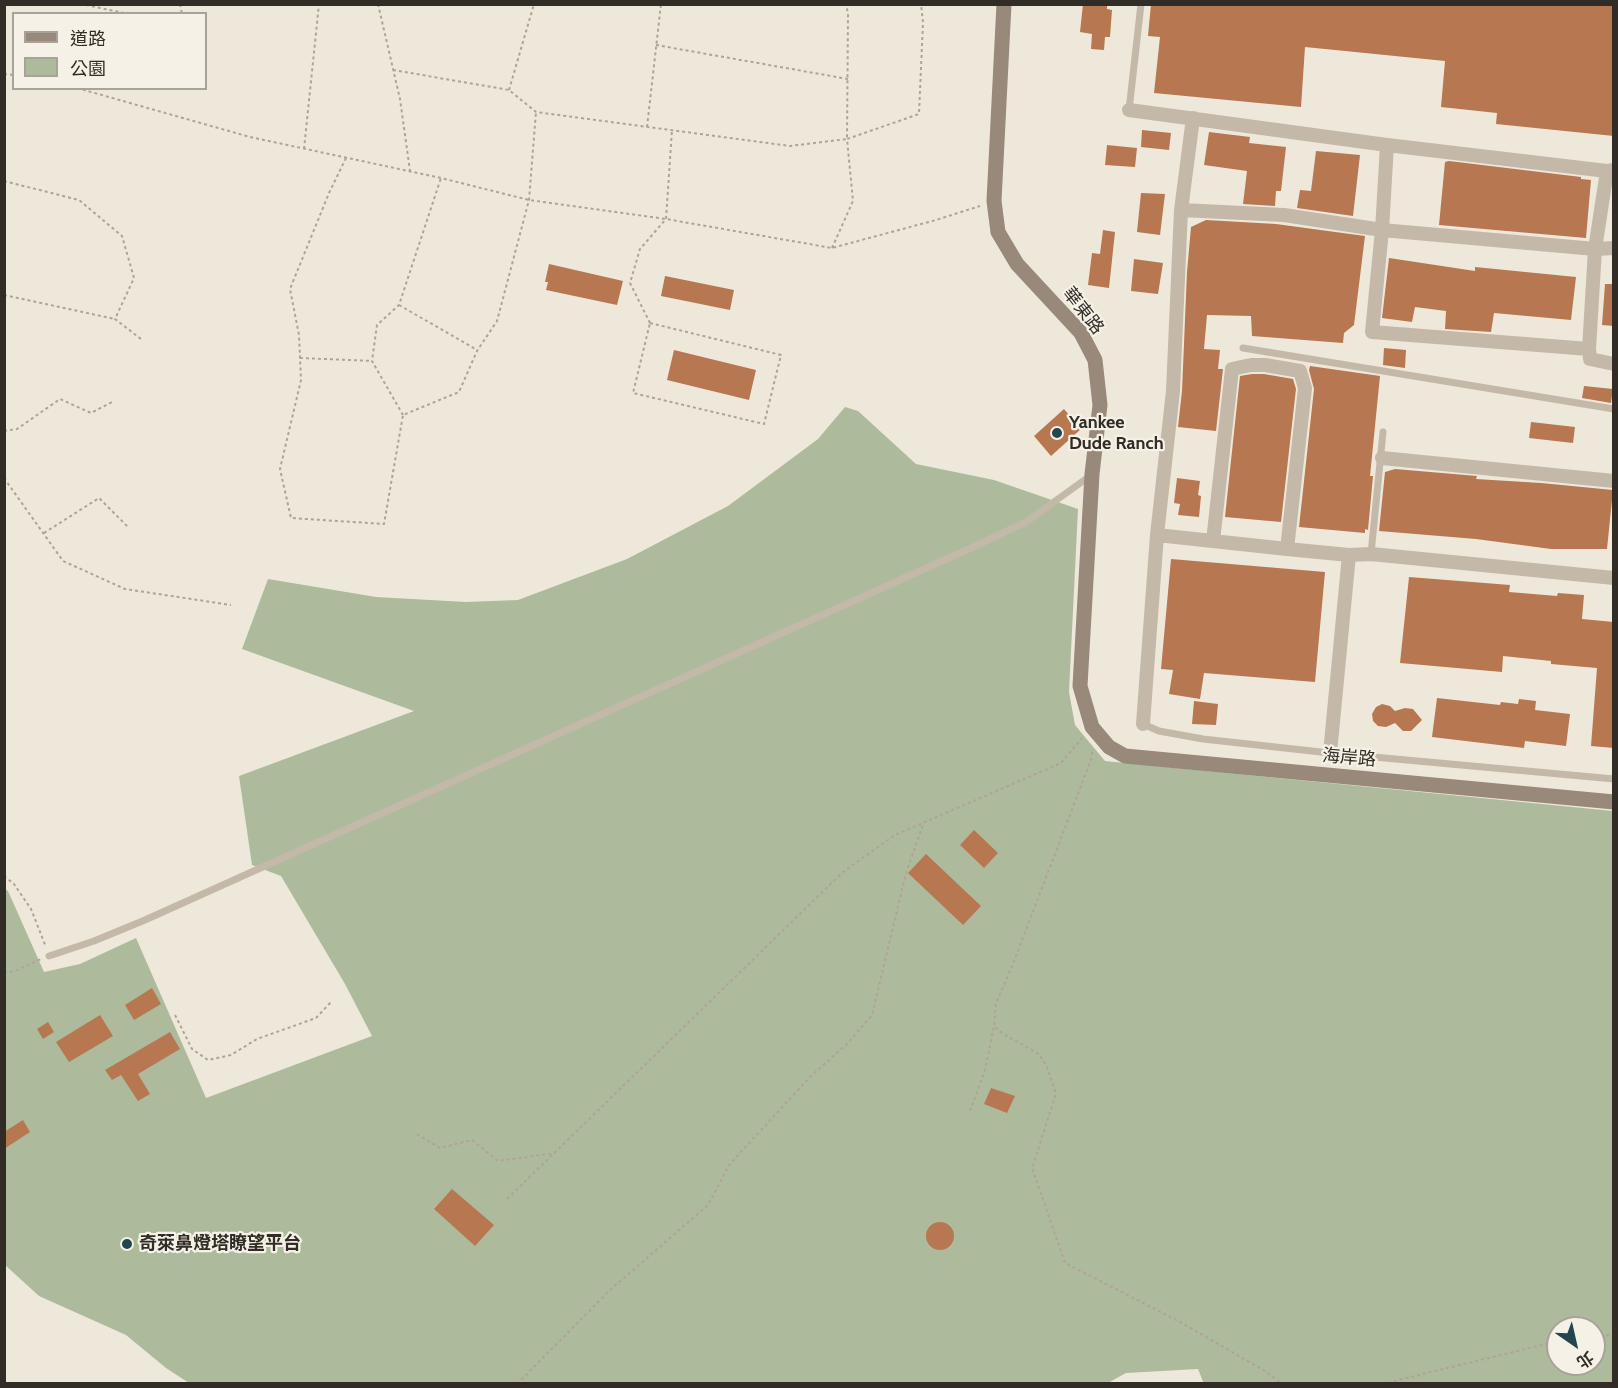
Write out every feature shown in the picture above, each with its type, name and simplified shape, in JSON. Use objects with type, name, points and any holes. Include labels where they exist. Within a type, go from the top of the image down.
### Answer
[{"type":"main road","name":"華東路","points":[[1004,4],[994,201],[998,232],[1017,264],[1081,333],[1095,360],[1100,405],[1092,474],[1080,686],[1092,727]]},
{"type":"main road","name":"海岸路","points":[[1092,727],[1109,747],[1125,756],[1614,802]]},
{"type":"street","points":[[1130,110],[1387,145],[1610,170],[1594,249],[1590,359],[1614,364]]},
{"type":"street","points":[[1143,724],[1157,535],[1173,391],[1181,210],[1193,118]]},
{"type":"street","points":[[1387,145],[1382,230],[1372,332],[1590,349]]},
{"type":"street","points":[[1181,210],[1284,215],[1382,230],[1594,249],[1614,248]]},
{"type":"street","points":[[1213,541],[1232,369],[1265,365],[1300,371],[1305,388],[1287,549]]},
{"type":"street","points":[[1382,458],[1614,481]]},
{"type":"street","points":[[1157,535],[1349,555],[1371,554],[1614,578]]},
{"type":"street","points":[[1330,753],[1349,555]]},
{"type":"lane","points":[[1130,110],[1141,4]]},
{"type":"lane","points":[[1243,348],[1614,409]]},
{"type":"lane","points":[[1371,554],[1383,432]]},
{"type":"lane","points":[[49,956],[146,920],[971,548],[1026,522],[1092,474]]},
{"type":"lane","points":[[1143,724],[1160,731],[1203,739],[1614,779]]},
{"type":"path","points":[[304,149],[319,4]]},
{"type":"path","points":[[378,4],[400,99],[410,171]]},
{"type":"path","points":[[509,90],[534,4]]},
{"type":"path","points":[[647,127],[661,4]]},
{"type":"path","points":[[832,248],[853,201],[847,139],[849,14],[846,4]]},
{"type":"path","points":[[393,70],[509,90],[536,112],[790,146],[847,139],[919,114],[923,22],[921,4]]},
{"type":"path","points":[[86,5],[119,12]]},
{"type":"path","points":[[656,45],[848,79]]},
{"type":"path","points":[[83,90],[250,138],[410,171],[529,200],[666,219],[832,248],[936,220],[994,201]]},
{"type":"path","points":[[403,416],[459,392],[477,351],[497,321],[529,200],[536,112]]},
{"type":"path","points":[[650,323],[781,355],[764,424],[633,393],[650,323],[630,283],[640,249],[666,219],[672,130]]},
{"type":"path","points":[[346,158],[329,193],[290,289],[299,335],[301,380],[280,469],[291,518],[384,524],[403,416],[372,361],[378,325],[399,305],[441,178]]},
{"type":"path","points":[[4,181],[79,200],[122,236],[134,278],[115,319]]},
{"type":"path","points":[[4,295],[115,319],[141,339]]},
{"type":"path","points":[[399,305],[477,351]]},
{"type":"path","points":[[300,358],[372,361]]},
{"type":"path","points":[[4,431],[17,429],[60,399],[91,413],[112,402]]},
{"type":"path","points":[[4,478],[63,561],[125,589],[231,605]]},
{"type":"path","points":[[44,533],[99,498],[129,528]]},
{"type":"path","points":[[507,1199],[843,872],[895,835],[1061,763],[1092,727]]},
{"type":"path","points":[[970,1111],[985,1070],[996,1003],[1092,757],[1092,727]]},
{"type":"path","points":[[517,1383],[609,1291],[708,1205],[729,1165],[808,1078],[848,1042],[872,1015],[906,873],[924,822]]},
{"type":"path","points":[[4,876],[15,884],[31,909],[49,956],[15,971],[4,973]]},
{"type":"path","points":[[175,1015],[192,1049],[208,1060],[231,1055],[257,1040],[316,1018],[331,1002]]},
{"type":"path","points":[[994,1026],[1002,1034],[1040,1054],[1056,1094],[1032,1168],[1065,1263],[1180,1322],[1282,1383]]},
{"type":"path","points":[[417,1134],[440,1148],[472,1140],[498,1161],[555,1153]]},
{"type":"path","points":[[1382,1383],[1546,1344]]},
{"type":"green space","points":[[845,407],[858,411],[916,464],[994,480],[1078,509],[1069,692],[1075,725],[1105,761],[1613,811],[1613,1383],[1204,1384],[1198,1369],[1126,1373],[1106,1384],[189,1383],[166,1368],[126,1335],[39,1296],[5,1265],[5,889],[8,891],[44,972],[80,964],[136,938],[206,1098],[372,1036],[345,984],[281,876],[252,865],[239,776],[414,711],[242,649],[268,579],[376,597],[466,602],[518,600],[627,559],[728,506],[818,439]]},
{"type":"building","points":[[1083,4],[1107,4],[1107,9],[1112,10],[1110,37],[1105,37],[1104,50],[1091,49],[1092,34],[1080,32]]},
{"type":"building","points":[[1151,4],[1614,4],[1614,136],[1496,124],[1497,113],[1441,107],[1445,61],[1305,47],[1301,107],[1154,93],[1160,37],[1148,36]]},
{"type":"building","points":[[1142,130],[1171,133],[1169,150],[1141,147]]},
{"type":"building","points":[[1209,132],[1250,137],[1249,143],[1286,147],[1281,191],[1276,191],[1275,206],[1243,204],[1247,171],[1204,165]]},
{"type":"building","points":[[1107,145],[1137,148],[1135,167],[1105,165]]},
{"type":"building","points":[[1316,151],[1360,155],[1353,216],[1297,208],[1300,190],[1311,191]]},
{"type":"building","points":[[1445,162],[1591,180],[1586,238],[1439,225]]},
{"type":"building","points":[[1141,193],[1165,194],[1160,235],[1137,232]]},
{"type":"building","points":[[1206,220],[1276,224],[1365,236],[1354,325],[1344,333],[1343,343],[1252,336],[1251,316],[1207,315],[1204,349],[1220,350],[1218,369],[1223,369],[1216,431],[1178,427],[1191,227]]},
{"type":"building","points":[[1103,230],[1115,232],[1109,288],[1088,285],[1092,253],[1100,254]]},
{"type":"building","points":[[1389,258],[1475,271],[1475,267],[1576,277],[1571,320],[1494,313],[1491,332],[1445,329],[1446,311],[1415,307],[1412,322],[1382,318]]},
{"type":"building","points":[[1134,259],[1163,263],[1158,294],[1131,291]]},
{"type":"building","points":[[549,264],[623,281],[617,305],[546,290],[548,282],[545,282]]},
{"type":"building","points":[[665,276],[734,290],[730,310],[661,296]]},
{"type":"building","points":[[1605,284],[1614,284],[1614,326],[1602,325]]},
{"type":"building","points":[[1384,348],[1406,350],[1405,368],[1383,365]]},
{"type":"building","points":[[674,350],[756,370],[749,400],[667,380]]},
{"type":"building","points":[[1310,366],[1380,376],[1370,476],[1373,476],[1368,530],[1365,529],[1365,533],[1299,527],[1314,389]]},
{"type":"building","points":[[1252,374],[1293,379],[1296,389],[1281,522],[1225,517],[1240,376]]},
{"type":"building","points":[[1584,386],[1613,389],[1611,403],[1582,398]]},
{"type":"building","name":"Yankee Dude Ranch","points":[[1064,409],[1081,429],[1051,456],[1034,436]]},
{"type":"building","points":[[1531,422],[1575,427],[1573,443],[1529,438]]},
{"type":"building","points":[[1395,469],[1477,476],[1476,479],[1613,490],[1607,549],[1551,549],[1476,539],[1379,531],[1385,472]]},
{"type":"building","points":[[1177,478],[1200,481],[1199,517],[1178,515],[1180,504],[1174,503]]},
{"type":"building","points":[[1171,559],[1325,572],[1315,682],[1204,673],[1200,699],[1169,694],[1173,670],[1161,669]]},
{"type":"building","points":[[1409,577],[1510,585],[1509,592],[1557,596],[1558,593],[1584,595],[1582,619],[1614,622],[1614,748],[1591,746],[1597,668],[1551,664],[1551,661],[1503,656],[1502,672],[1400,663]]},
{"type":"building","points":[[1437,698],[1500,705],[1501,702],[1518,704],[1519,699],[1536,701],[1535,710],[1570,714],[1566,746],[1525,741],[1524,748],[1432,737]]},
{"type":"building","points":[[1194,701],[1218,704],[1216,725],[1192,724]]},
{"type":"building","points":[[1382,704],[1390,706],[1395,711],[1405,708],[1413,709],[1422,720],[1411,731],[1403,731],[1395,723],[1386,727],[1378,726],[1373,721],[1372,714],[1376,707]]},
{"type":"building","points":[[974,830],[998,853],[984,868],[960,845]]},
{"type":"building","points":[[926,854],[981,906],[963,925],[908,873]]},
{"type":"building","points":[[152,988],[161,1004],[134,1020],[125,1005]]},
{"type":"building","points":[[100,1015],[113,1036],[69,1062],[56,1042]]},
{"type":"building","points":[[48,1022],[54,1032],[43,1039],[37,1029]]},
{"type":"building","points":[[170,1032],[180,1049],[138,1074],[150,1094],[138,1101],[121,1075],[112,1080],[105,1070]]},
{"type":"building","points":[[991,1088],[1015,1096],[1007,1113],[984,1104]]},
{"type":"building","points":[[23,1120],[30,1132],[4,1149],[4,1132]]},
{"type":"building","points":[[452,1189],[494,1225],[475,1246],[434,1209]]},
{"type":"building","points":[[940,1222],[950,1226],[954,1236],[950,1246],[940,1250],[930,1246],[926,1236],[930,1226]]},
{"type":"place","name":"Yankee Dude Ranch","points":[[1057,433]]},
{"type":"place","name":"奇萊鼻燈塔瞭望平台","points":[[127,1244]]}]
